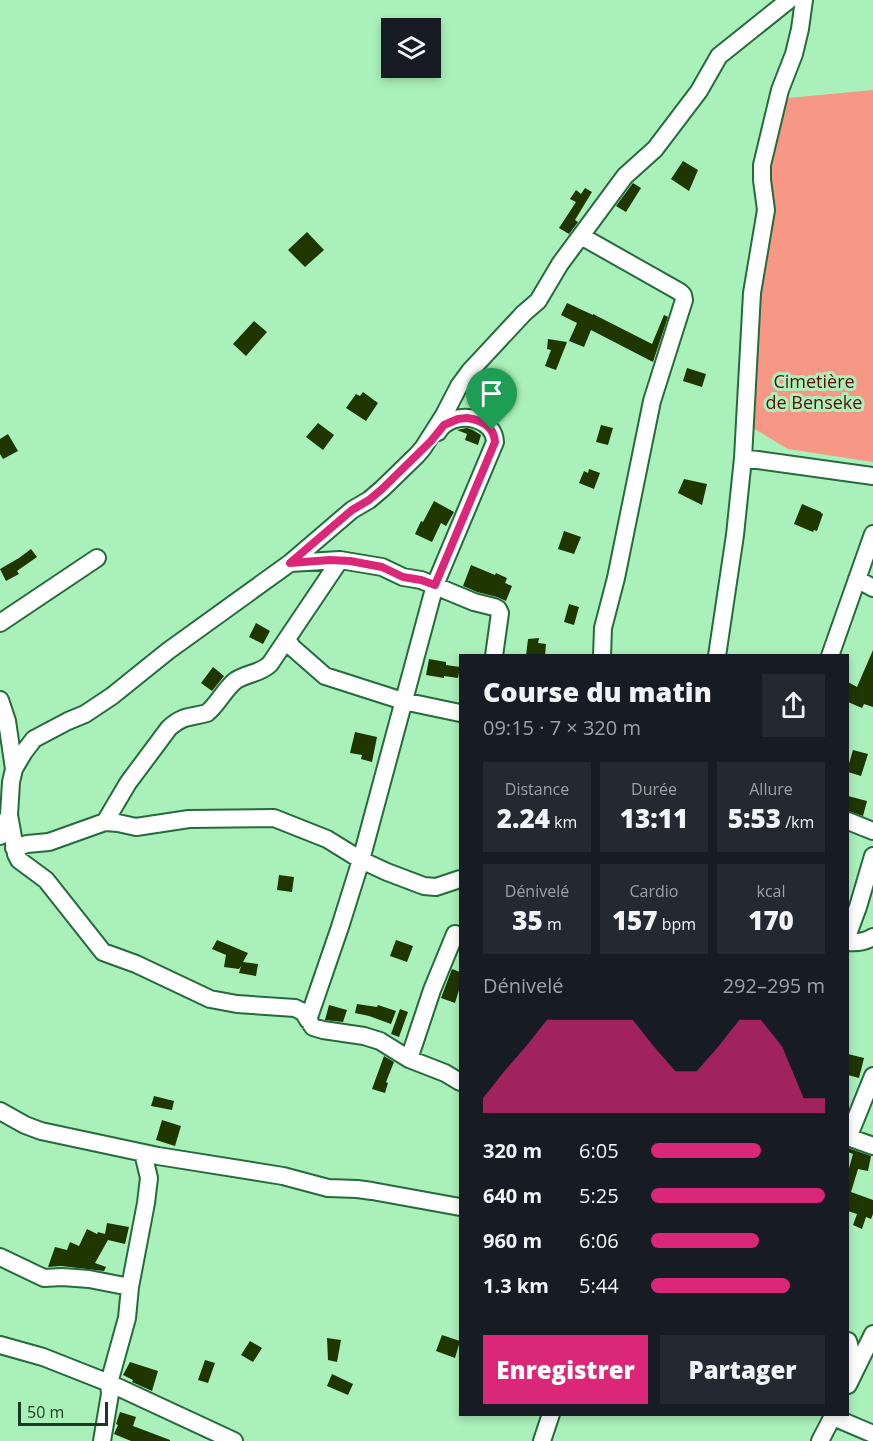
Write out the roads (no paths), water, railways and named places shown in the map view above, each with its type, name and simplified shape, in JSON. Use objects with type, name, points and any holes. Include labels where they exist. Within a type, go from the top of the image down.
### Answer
[{"type":"street","points":[[423,448],[470,371],[538,301],[560,264],[626,176],[655,149],[699,91],[719,56],[789,0]]},
{"type":"street","points":[[717,654],[744,458],[751,303],[766,210],[762,165],[780,90],[794,54],[804,0]]},
{"type":"street","points":[[581,236],[680,292],[684,300],[652,401],[603,628],[602,654]]},
{"type":"street","points":[[9,778],[34,739],[85,714],[112,696],[168,651],[290,563],[352,510],[382,489],[444,425],[467,418],[481,421],[492,430],[495,442],[435,585],[361,860],[308,1020]]},
{"type":"street","points":[[744,458],[873,476]]},
{"type":"street","points":[[831,654],[873,534]]},
{"type":"street","points":[[0,623],[97,558]]},
{"type":"street","points":[[290,563],[340,560],[382,567],[403,577],[421,580],[474,602],[495,607],[500,613],[495,654]]},
{"type":"street","points":[[105,822],[128,783],[177,720],[207,714],[234,682],[264,670],[270,664],[340,560]]},
{"type":"street","points":[[857,579],[873,588]]},
{"type":"street","points":[[287,640],[325,676],[403,701],[459,713]]},
{"type":"street","points":[[0,700],[7,721],[9,815],[14,848],[19,860],[46,880],[103,952],[136,964],[210,999],[237,1004],[295,1008],[303,1012],[313,1027],[380,1041],[409,1059],[445,1073],[459,1081]]},
{"type":"street","points":[[0,836],[9,815]]},
{"type":"street","points":[[14,848],[49,842],[105,822],[143,827],[189,819],[274,818],[327,839],[361,860],[424,886],[436,887],[459,879]]},
{"type":"street","points":[[849,821],[873,831]]},
{"type":"street","points":[[849,933],[866,911],[873,855]]},
{"type":"street","points":[[409,1059],[432,990],[455,934]]},
{"type":"street","points":[[849,942],[855,943],[873,937]]},
{"type":"street","points":[[849,1136],[873,1077]]},
{"type":"street","points":[[0,1111],[41,1131],[143,1153],[283,1176],[328,1188],[372,1191],[459,1207]]},
{"type":"street","points":[[849,1138],[873,1146]]},
{"type":"street","points":[[102,1441],[110,1394],[109,1383],[127,1318],[130,1287],[149,1178],[143,1153]]},
{"type":"street","points":[[0,1257],[44,1278],[89,1279],[130,1287]]},
{"type":"street","points":[[849,1383],[873,1334]]},
{"type":"street","points":[[849,1344],[850,1359],[856,1369]]},
{"type":"street","points":[[0,1345],[43,1357],[109,1383],[234,1441]]},
{"type":"street","points":[[542,1441],[550,1416]]},
{"type":"street","points":[[820,1441],[833,1416],[873,1434]]},
{"type":"park label","name":"Cimetière de Benseke","points":[[814,391]]}]
